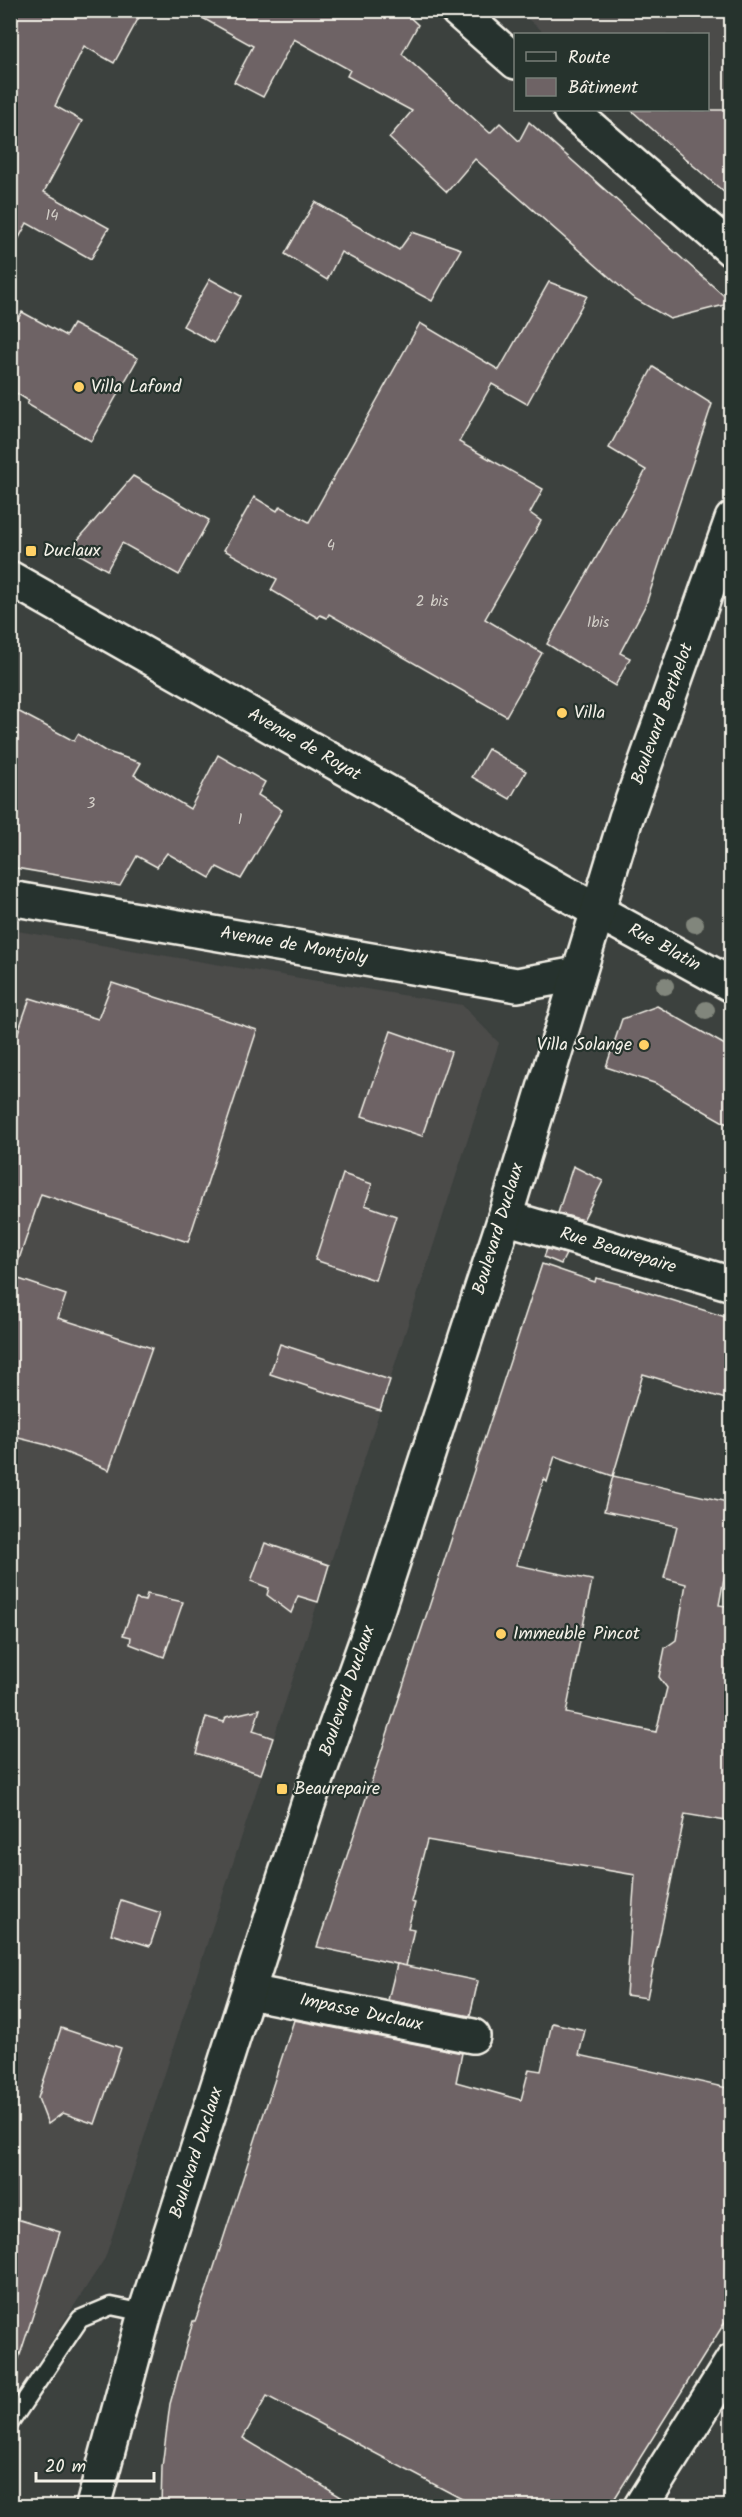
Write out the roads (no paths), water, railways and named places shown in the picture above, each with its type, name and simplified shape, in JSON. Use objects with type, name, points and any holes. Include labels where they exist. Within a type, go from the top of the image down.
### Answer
[{"type":"main road","points":[[458,10],[514,60]]},
{"type":"main road","points":[[571,111],[732,250]]},
{"type":"main road","name":"Boulevard Berthelot","points":[[597,911],[626,818],[732,519]]},
{"type":"main road","name":"Avenue de Royat","points":[[10,578],[597,911]]},
{"type":"main road","name":"Avenue de Montjoly","points":[[10,898],[517,985],[577,974]]},
{"type":"main road","name":"Boulevard Duclaux","points":[[93,2506],[145,2313],[308,1804],[379,1605],[505,1217],[597,911]]},
{"type":"main road","name":"Rue Blatin","points":[[597,911],[732,985]]},
{"type":"main road","name":"Rue Beaurepaire","points":[[505,1217],[732,1284]]},
{"type":"main road","name":"Impasse Duclaux","points":[[249,1992],[473,2036]]},
{"type":"main road","points":[[642,2506],[732,2361]]},
{"type":"lane","points":[[10,2423],[80,2319],[111,2306],[145,2313]]},
{"type":"place","name":"Villa Lafond","points":[[79,387]]},
{"type":"place","name":"Duclaux","points":[[31,551]]},
{"type":"place","name":"Villa","points":[[562,713]]},
{"type":"place","name":"Villa Solange","points":[[644,1045]]},
{"type":"place","name":"Immeuble Pincot","points":[[501,1634]]},
{"type":"place","name":"Beaurepaire","points":[[282,1789]]}]
